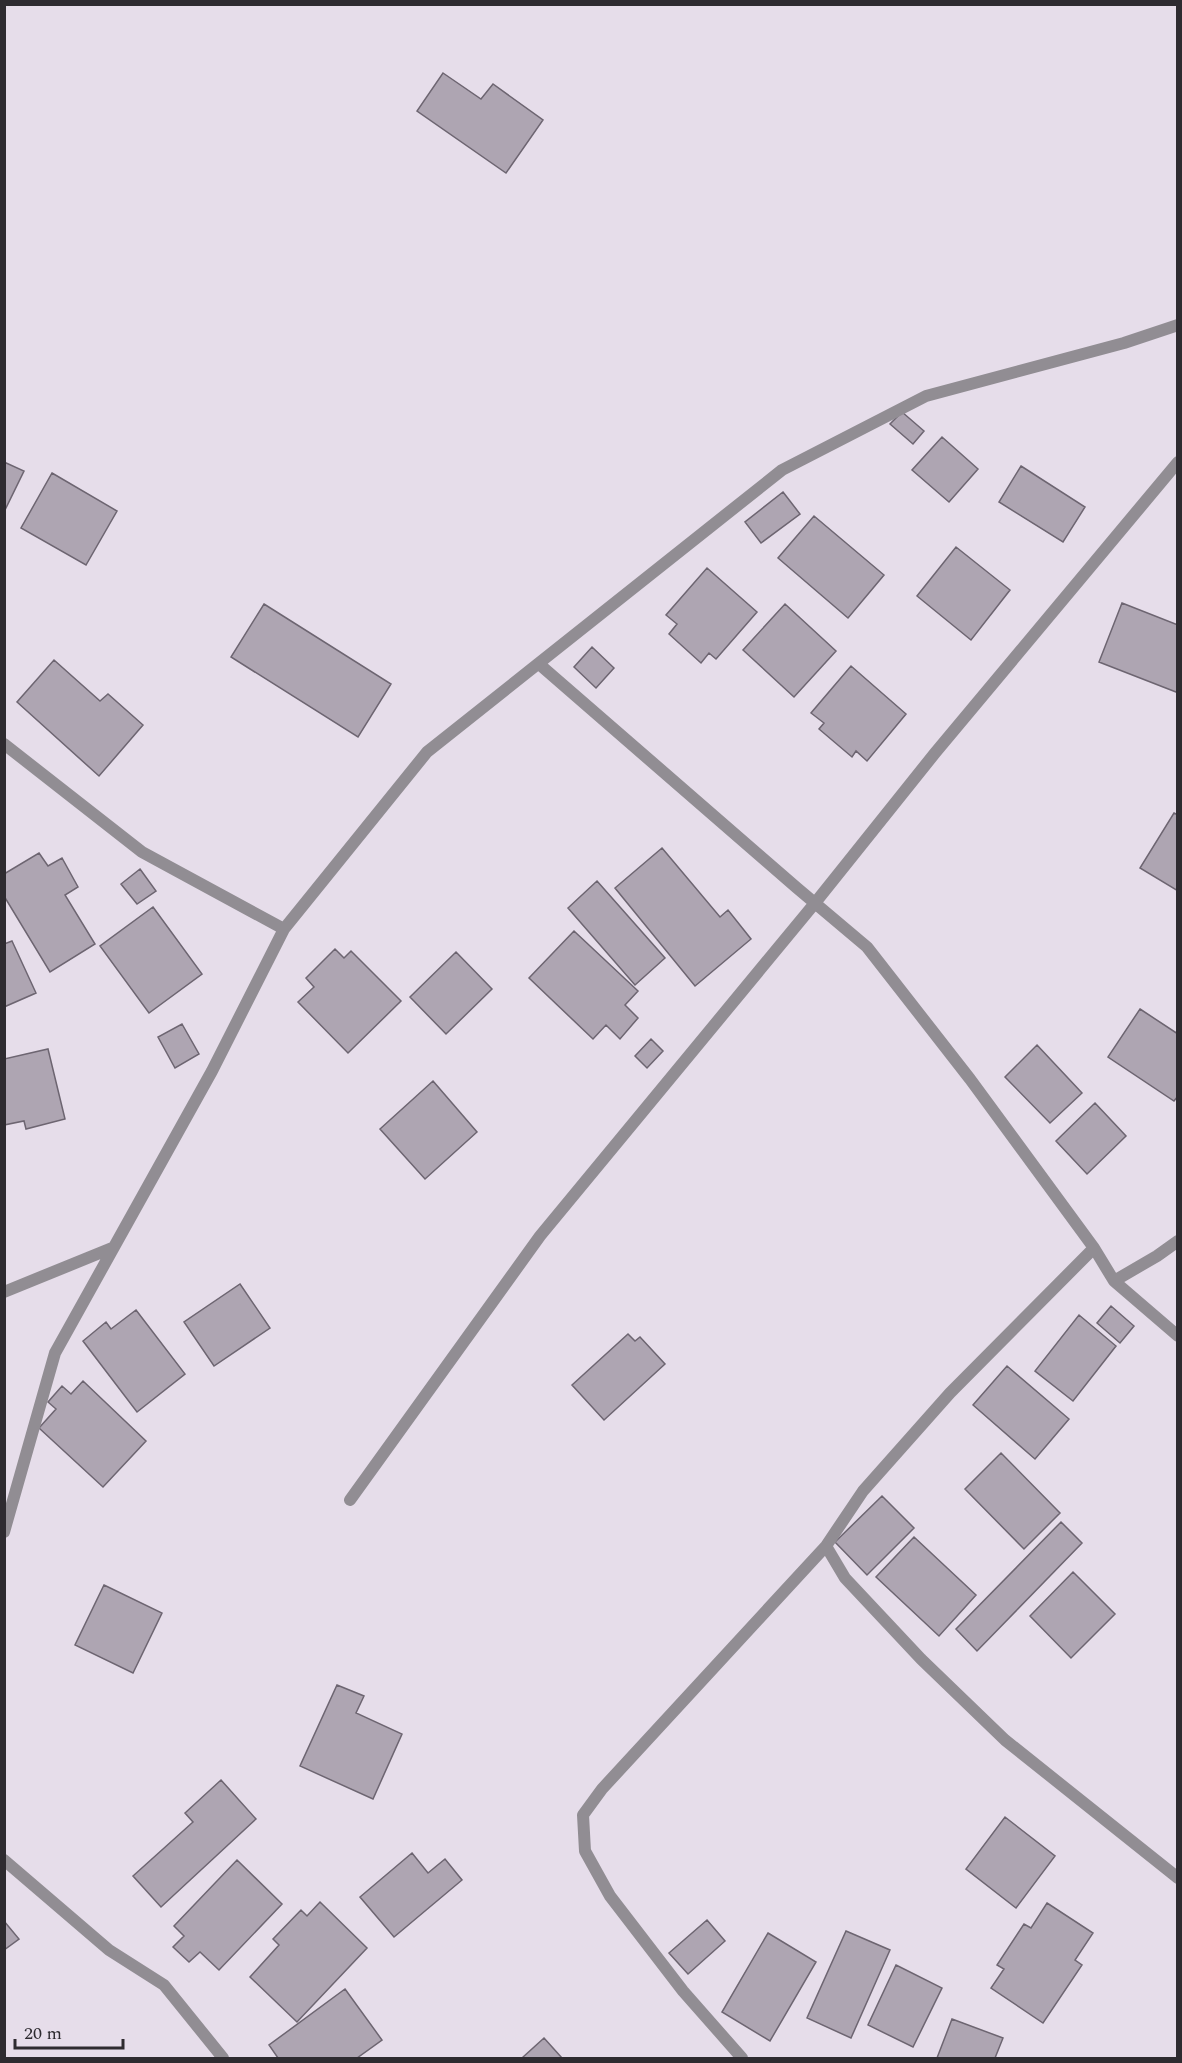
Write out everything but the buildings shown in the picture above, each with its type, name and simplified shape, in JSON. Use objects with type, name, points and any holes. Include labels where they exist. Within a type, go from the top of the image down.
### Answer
[{"type":"street","points":[[4,1532],[55,1353],[212,1071],[284,929],[427,752],[782,470],[926,396],[1124,344],[1178,325]]},
{"type":"street","points":[[350,1500],[540,1236],[815,903],[935,753],[1178,462]]},
{"type":"street","points":[[538,664],[867,947],[970,1079],[1094,1248],[1114,1281],[1178,1336]]},
{"type":"street","points":[[4,744],[142,852],[284,929]]},
{"type":"street","points":[[1114,1281],[1178,1241]]},
{"type":"street","points":[[4,1292],[112,1248]]},
{"type":"street","points":[[742,2058],[683,1991],[610,1896],[585,1851],[583,1815],[602,1789],[826,1546],[863,1491],[950,1393],[1094,1248]]},
{"type":"street","points":[[826,1546],[845,1578],[921,1659],[1005,1740],[1178,1878]]},
{"type":"street","points":[[4,1860],[109,1950],[164,1986],[223,2058]]}]
